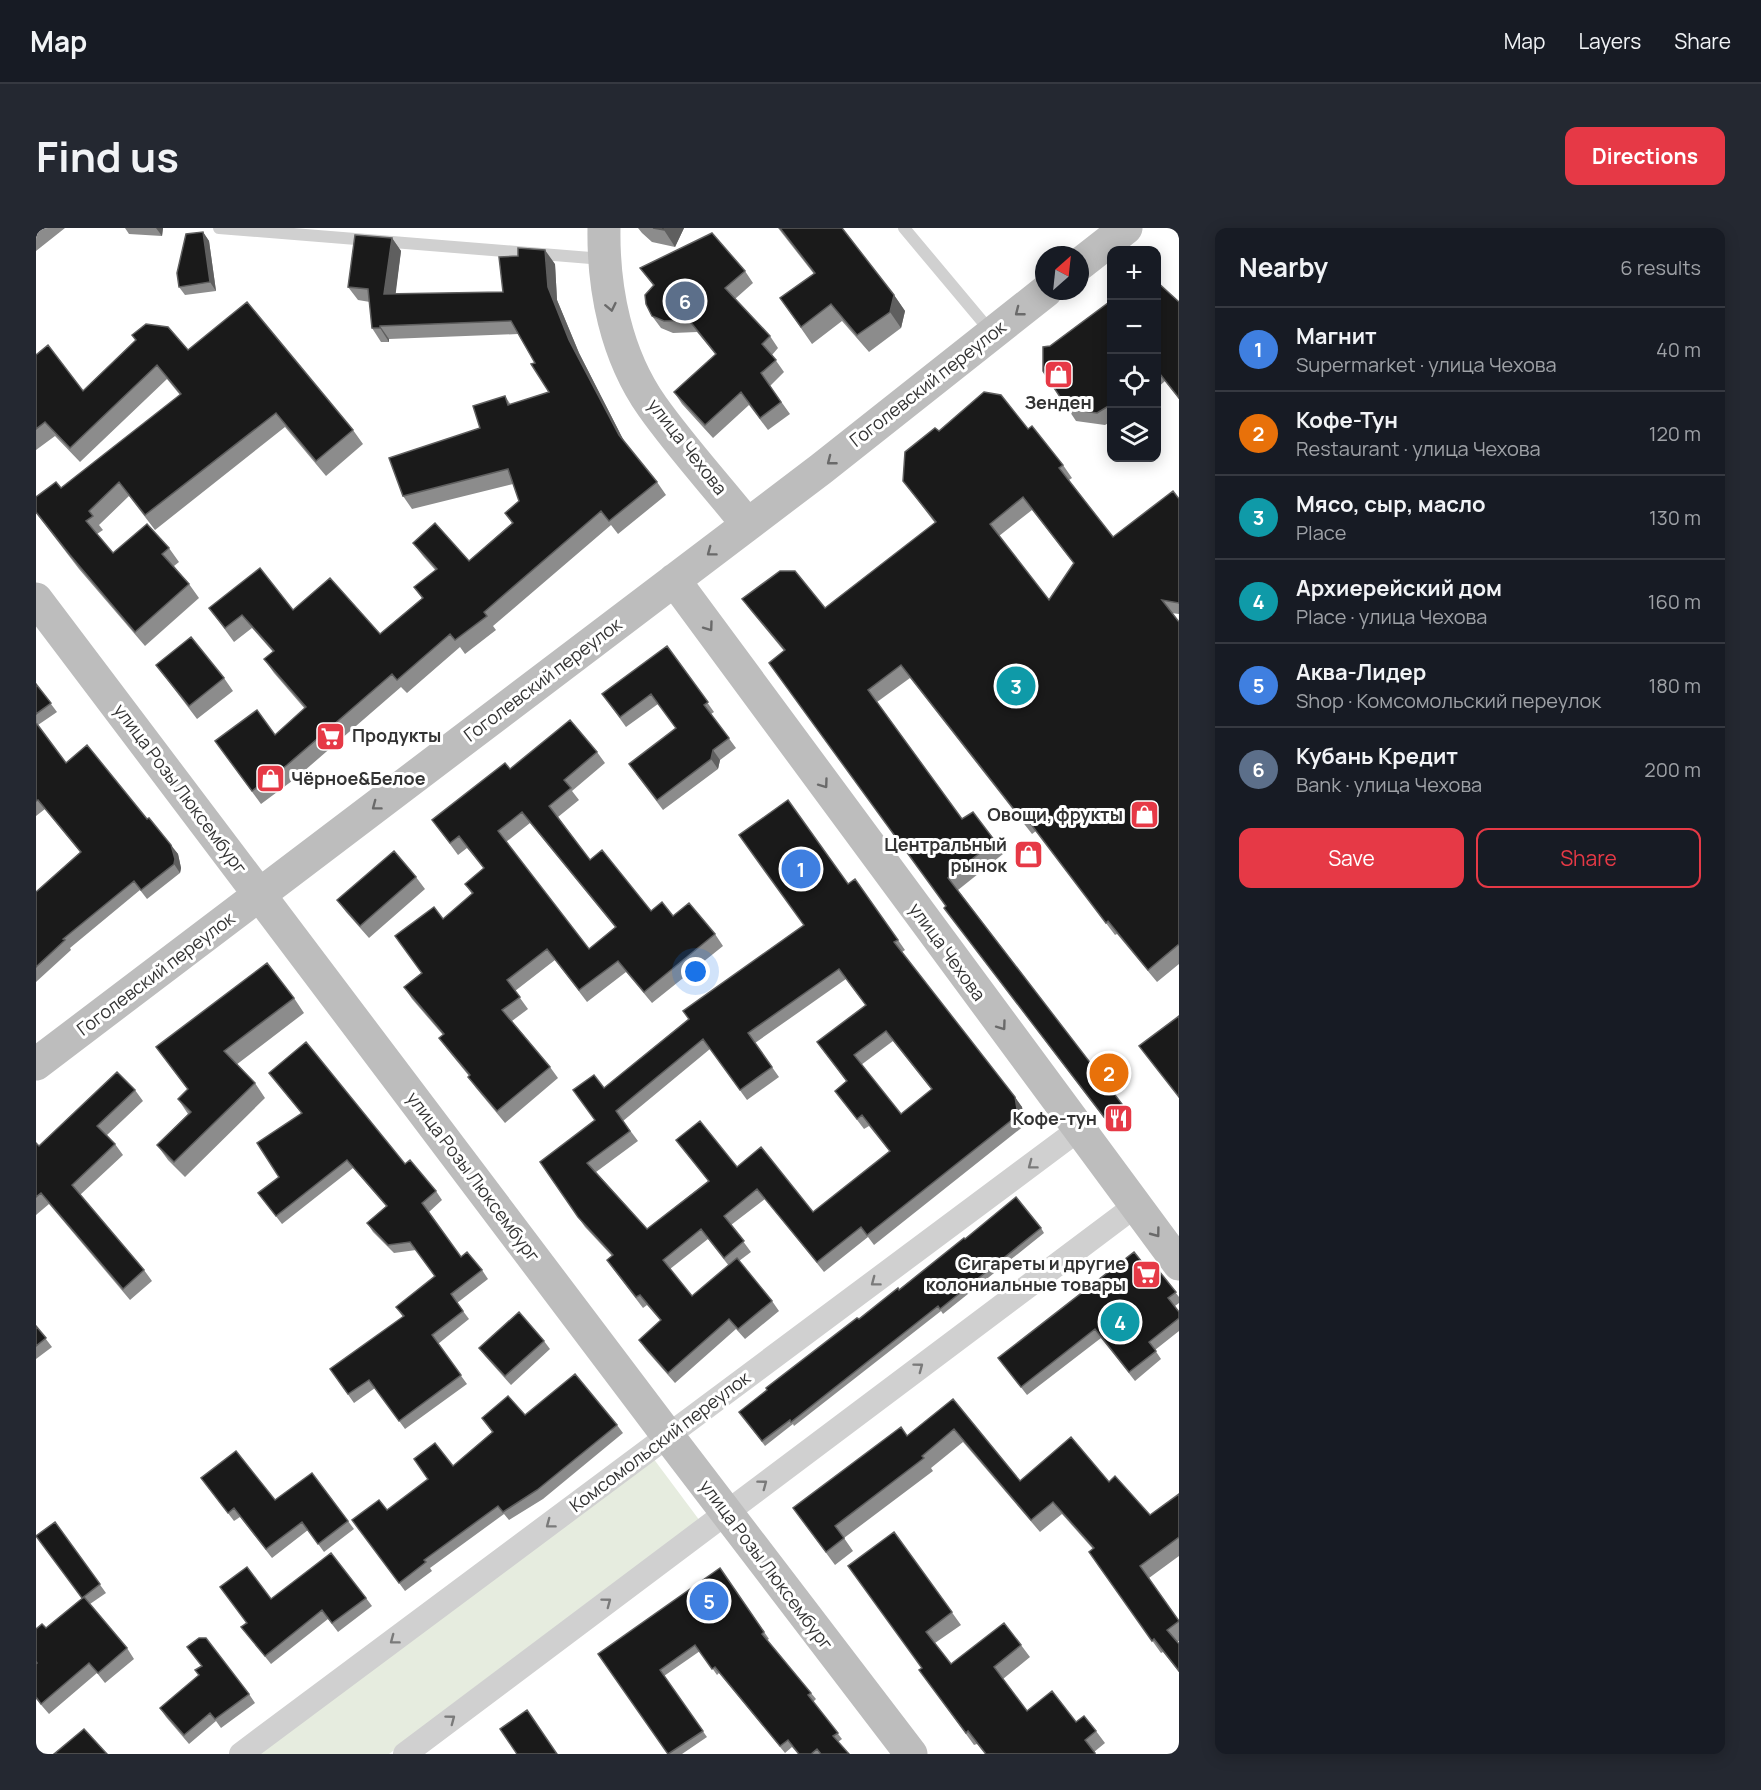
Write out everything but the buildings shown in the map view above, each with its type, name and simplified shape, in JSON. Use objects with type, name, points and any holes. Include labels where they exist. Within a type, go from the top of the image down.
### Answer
[{"type":"main road","points":[[1089,257],[1126,228]]},
{"type":"main road","name":"улица Чехова","points":[[603,244],[611,310],[624,350],[651,405],[747,524]]},
{"type":"main road","name":"Гоголевский переулок","points":[[36,1064],[820,469],[1035,300]]},
{"type":"main road","name":"улица Чехова","points":[[674,580],[1179,1264]]},
{"type":"main road","name":"улица Розы Люксембург","points":[[36,599],[910,1754]]},
{"type":"street","name":"Комсомольский переулок","points":[[241,1754],[1078,1130]]},
{"type":"street","points":[[405,1754],[1135,1206]]},
{"type":"lane","points":[[219,228],[603,244]]},
{"type":"lane","points":[[904,228],[992,333]]},
{"type":"shaded area","points":[[653,1458],[700,1521],[389,1754],[257,1754]]},
{"type":"place","name":"Кубань Кредит","points":[[685,301]]},
{"type":"place","name":"Зенден","points":[[1058,374]]},
{"type":"place","name":"Мясо, сыр, масло","points":[[1016,686]]},
{"type":"place","name":"Продукты","points":[[331,736]]},
{"type":"place","name":"Чёрное&Белое","points":[[270,779]]},
{"type":"place","name":"Овощи, фрукты","points":[[1144,815]]},
{"type":"place","name":"Центральный рынок","points":[[1028,855]]},
{"type":"place","name":"Магнит","points":[[801,869]]},
{"type":"place","name":"Кофе-Тун","points":[[1109,1073]]},
{"type":"place","name":"Кофе-тун","points":[[1118,1119]]},
{"type":"place","name":"Сигареты и другие колониальные товары","points":[[1147,1274]]},
{"type":"place","name":"Архиерейский дом","points":[[1120,1322]]},
{"type":"place","name":"Аква-Лидер","points":[[709,1601]]}]
